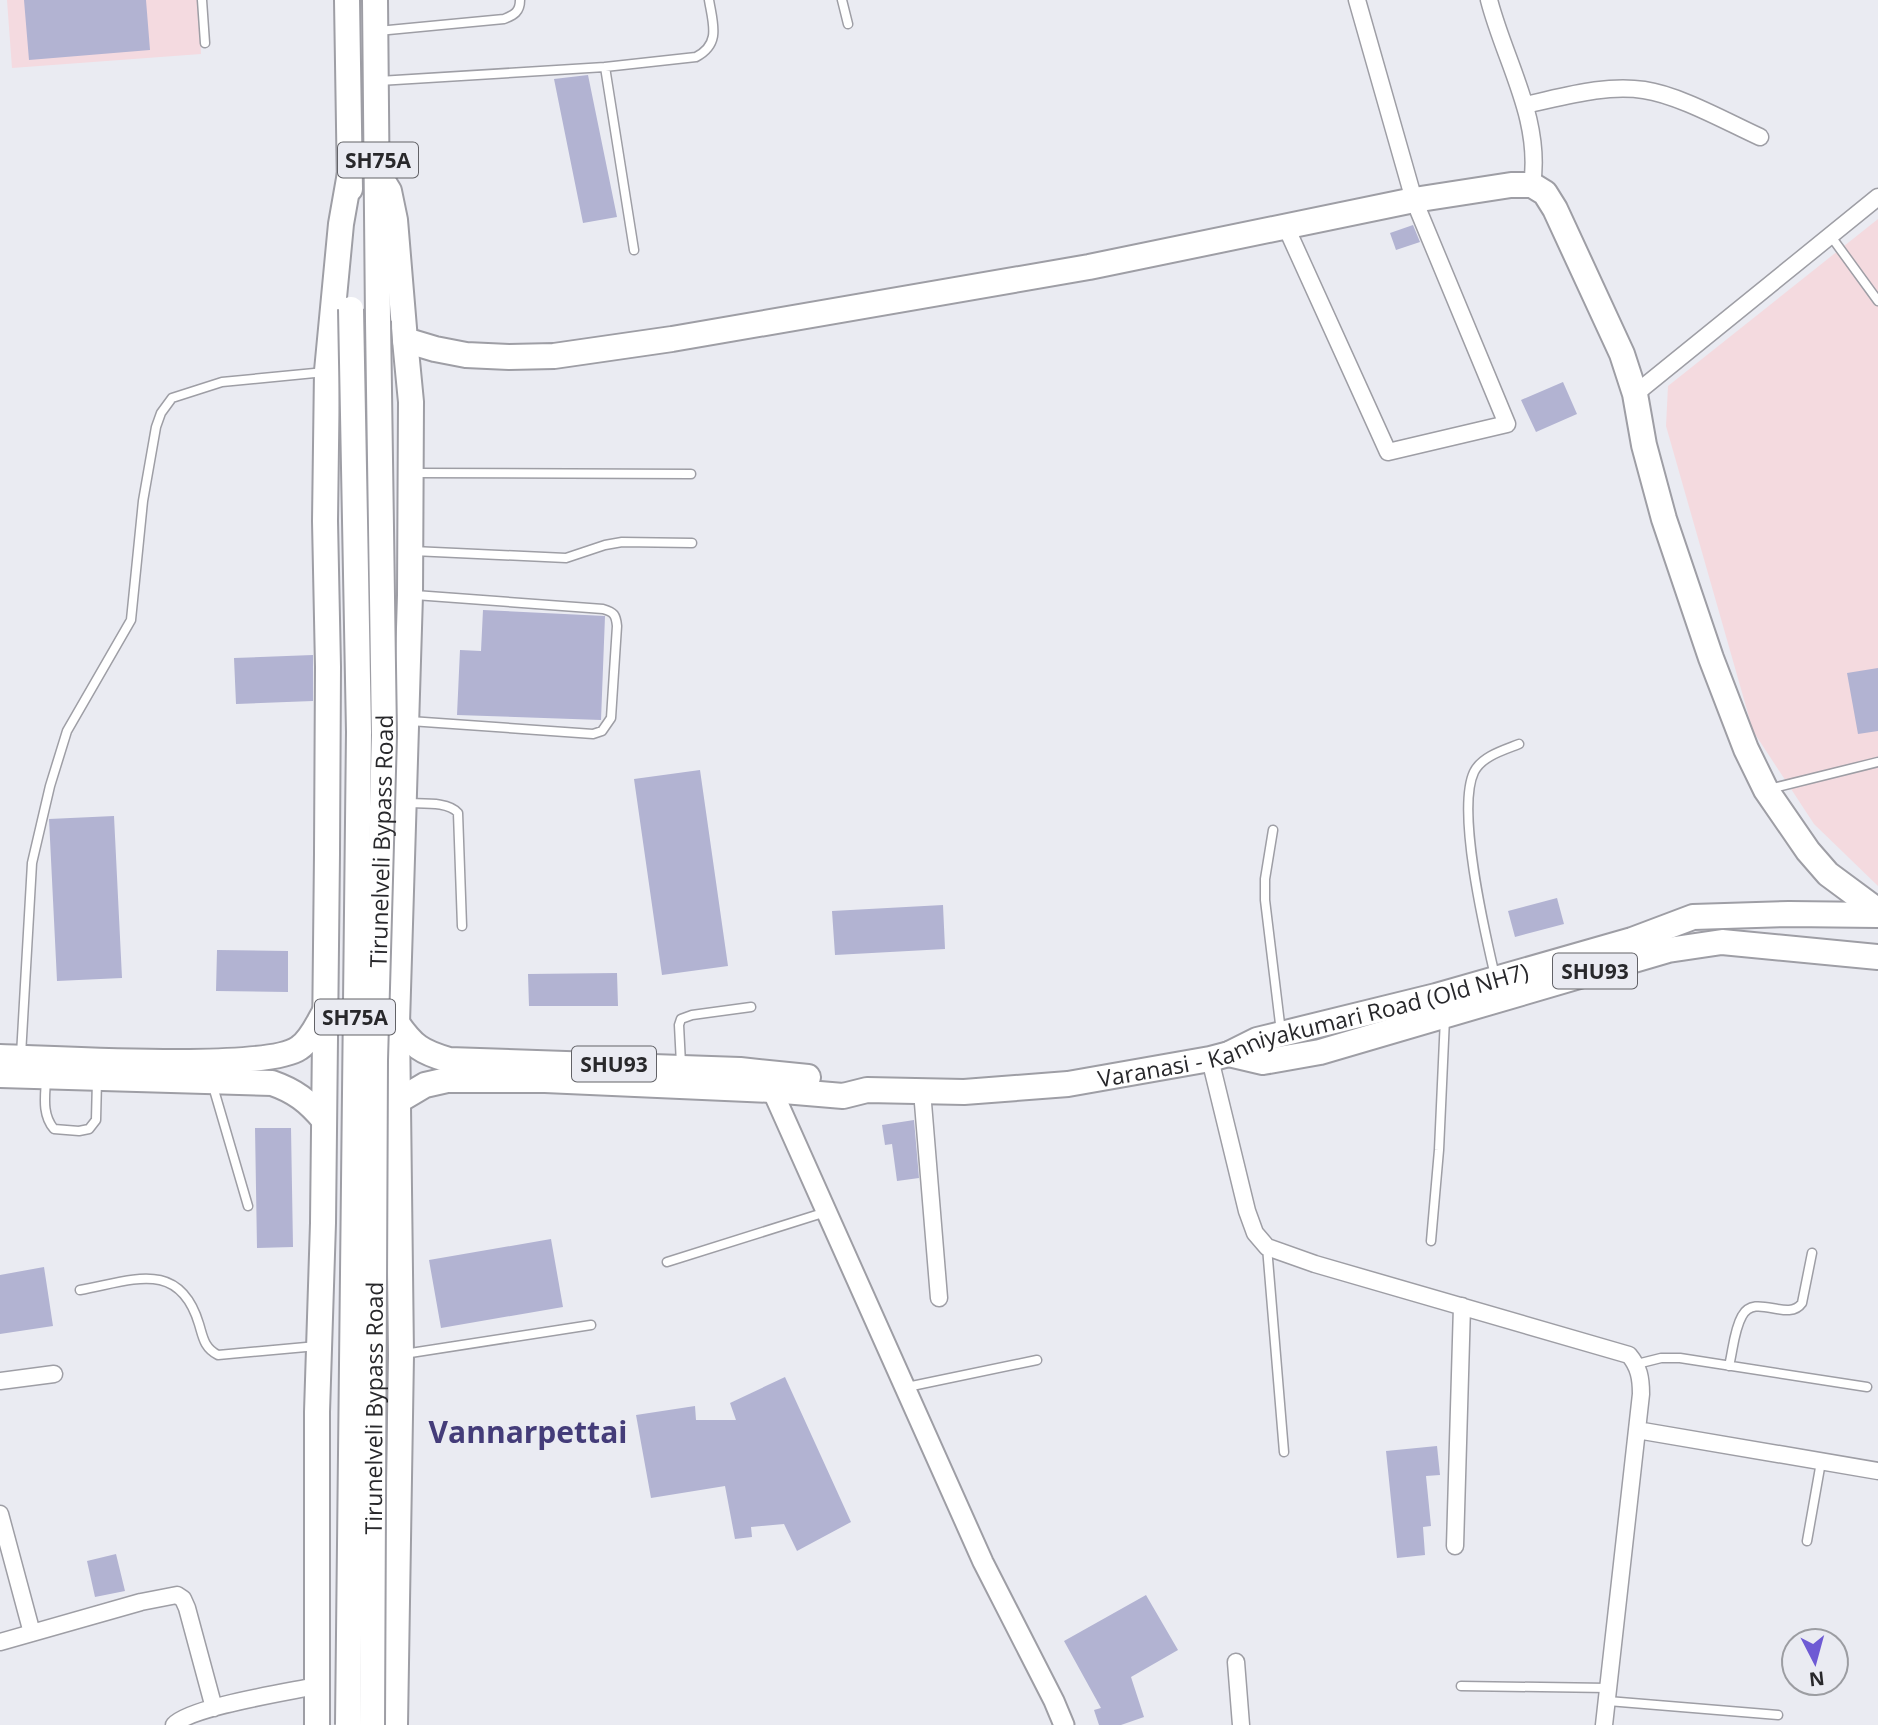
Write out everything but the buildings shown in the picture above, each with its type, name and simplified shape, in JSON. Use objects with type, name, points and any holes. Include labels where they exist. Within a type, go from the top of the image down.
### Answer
[{"type":"main road","name":"Tirunelveli Bypass Road","points":[[347,0],[359,732],[348,1725]]},
{"type":"main road","name":"Tirunelveli Bypass Road","points":[[372,1725],[375,1074],[384,735],[375,0]]},
{"type":"main road","points":[[317,1725],[328,667],[325,521],[327,371],[341,224],[350,173]]},
{"type":"main road","points":[[378,173],[389,191],[395,220],[411,402],[410,595],[397,1023],[401,1355],[395,1725]]},
{"type":"main road","points":[[405,340],[466,355],[554,356],[672,339],[1090,267],[1414,200],[1511,185],[1532,185],[1545,193],[1555,209],[1622,354],[1635,394],[1644,445],[1682,576],[1746,749],[1766,790],[1808,851],[1828,874],[1878,913]]},
{"type":"main road","points":[[325,943],[332,923],[347,909],[385,909],[399,937]]},
{"type":"main road","name":"Varanasi - Kanniyakumari Road (Old NH7)","points":[[398,1101],[425,1085],[447,1080],[545,1080],[772,1090],[843,1096],[867,1090],[964,1093],[1068,1084],[1219,1056],[1257,1040],[1495,979],[1632,940],[1693,917],[1878,913]]},
{"type":"main road","name":"Varanasi - Kanniyakumari Road (Old NH7)","points":[[1219,1056],[1263,1062],[1320,1052],[1668,950],[1722,942],[1878,957]]},
{"type":"main road","points":[[10,1057],[195,1061],[273,1057],[300,1048],[324,1013]]},
{"type":"main road","name":"Varanasi - Kanniyakumari Road (Old NH7)","points":[[397,1023],[413,1045],[428,1054],[449,1060],[740,1070],[845,1081],[867,1090]]},
{"type":"main road","points":[[0,1075],[272,1083],[292,1090],[308,1101],[324,1120]]},
{"type":"main road","points":[[323,1223],[328,1239],[335,1246],[360,1249],[386,1248],[394,1241],[400,1225]]},
{"type":"street","points":[[1286,227],[1388,452],[1507,424],[1414,200],[1357,0]]},
{"type":"street","points":[[1489,0],[1525,105],[1533,137],[1532,185]]},
{"type":"street","points":[[1525,105],[1614,89],[1645,90],[1677,100],[1760,137]]},
{"type":"street","points":[[1635,394],[1878,197]]},
{"type":"street","points":[[1219,1056],[1247,1211],[1255,1233],[1267,1247],[1315,1264],[1629,1354],[1637,1364],[1641,1379],[1637,1430],[1616,1603],[1605,1725]]},
{"type":"street","points":[[772,1090],[983,1562],[1054,1701],[1063,1725]]},
{"type":"street","points":[[922,1091],[939,1298]]},
{"type":"street","points":[[1455,1546],[1462,1306]]},
{"type":"street","points":[[0,1381],[54,1374]]},
{"type":"street","points":[[1637,1430],[1878,1471]]},
{"type":"street","points":[[0,1514],[32,1633]]},
{"type":"street","points":[[0,1642],[166,1595],[177,1595],[183,1599],[187,1608],[214,1708]]},
{"type":"street","points":[[1236,1662],[1241,1725]]},
{"type":"street","points":[[174,1725],[180,1719],[214,1708],[316,1686]]},
{"type":"lane","points":[[202,0],[205,43]]},
{"type":"lane","points":[[376,31],[504,19],[519,10],[520,0]]},
{"type":"lane","points":[[376,81],[605,67],[687,59],[707,51],[713,44],[709,0]]},
{"type":"lane","points":[[842,0],[848,24]]},
{"type":"lane","points":[[605,67],[634,250]]},
{"type":"lane","points":[[1830,235],[1878,301]]},
{"type":"lane","points":[[10,1057],[32,863],[50,786],[67,731],[131,620],[143,501],[161,413],[172,398],[222,382],[327,371]]},
{"type":"lane","points":[[410,473],[691,474]]},
{"type":"lane","points":[[410,551],[555,559],[622,542],[692,543]]},
{"type":"lane","points":[[407,721],[593,734],[603,731],[611,718],[618,626],[612,612],[603,609],[410,595]]},
{"type":"lane","points":[[1495,979],[1473,858],[1469,789],[1475,770],[1491,756],[1519,744]]},
{"type":"lane","points":[[1766,790],[1878,762]]},
{"type":"lane","points":[[403,803],[454,807],[458,813],[462,926]]},
{"type":"lane","points":[[1273,830],[1265,879],[1265,900],[1281,1035]]},
{"type":"lane","points":[[681,1067],[681,1019],[751,1007]]},
{"type":"lane","points":[[1431,1241],[1439,1150],[1445,1015]]},
{"type":"lane","points":[[46,1076],[48,1123],[54,1129],[79,1131],[89,1129],[96,1120],[97,1077]]},
{"type":"lane","points":[[211,1081],[248,1206]]},
{"type":"lane","points":[[667,1262],[826,1212]]},
{"type":"lane","points":[[1267,1247],[1283,1452]]},
{"type":"lane","points":[[1729,1366],[1738,1325],[1748,1308],[1760,1306],[1791,1311],[1802,1303],[1812,1253]]},
{"type":"lane","points":[[80,1290],[150,1278],[167,1280],[181,1290],[192,1304],[205,1344],[218,1355],[320,1345]]},
{"type":"lane","points":[[401,1355],[591,1325]]},
{"type":"lane","points":[[1637,1364],[1661,1358],[1680,1358],[1867,1387]]},
{"type":"lane","points":[[904,1388],[1037,1360]]},
{"type":"lane","points":[[1807,1541],[1821,1462]]},
{"type":"lane","points":[[1461,1686],[1608,1694],[1778,1715]]},
{"type":"shaded area","points":[[7,0],[199,0],[201,54],[12,68]]},
{"type":"shaded area","points":[[1878,219],[1878,886],[1814,824],[1753,731],[1666,426],[1668,386]]},
{"type":"district","name":"Vannarpettai","points":[[528,1431]]}]
